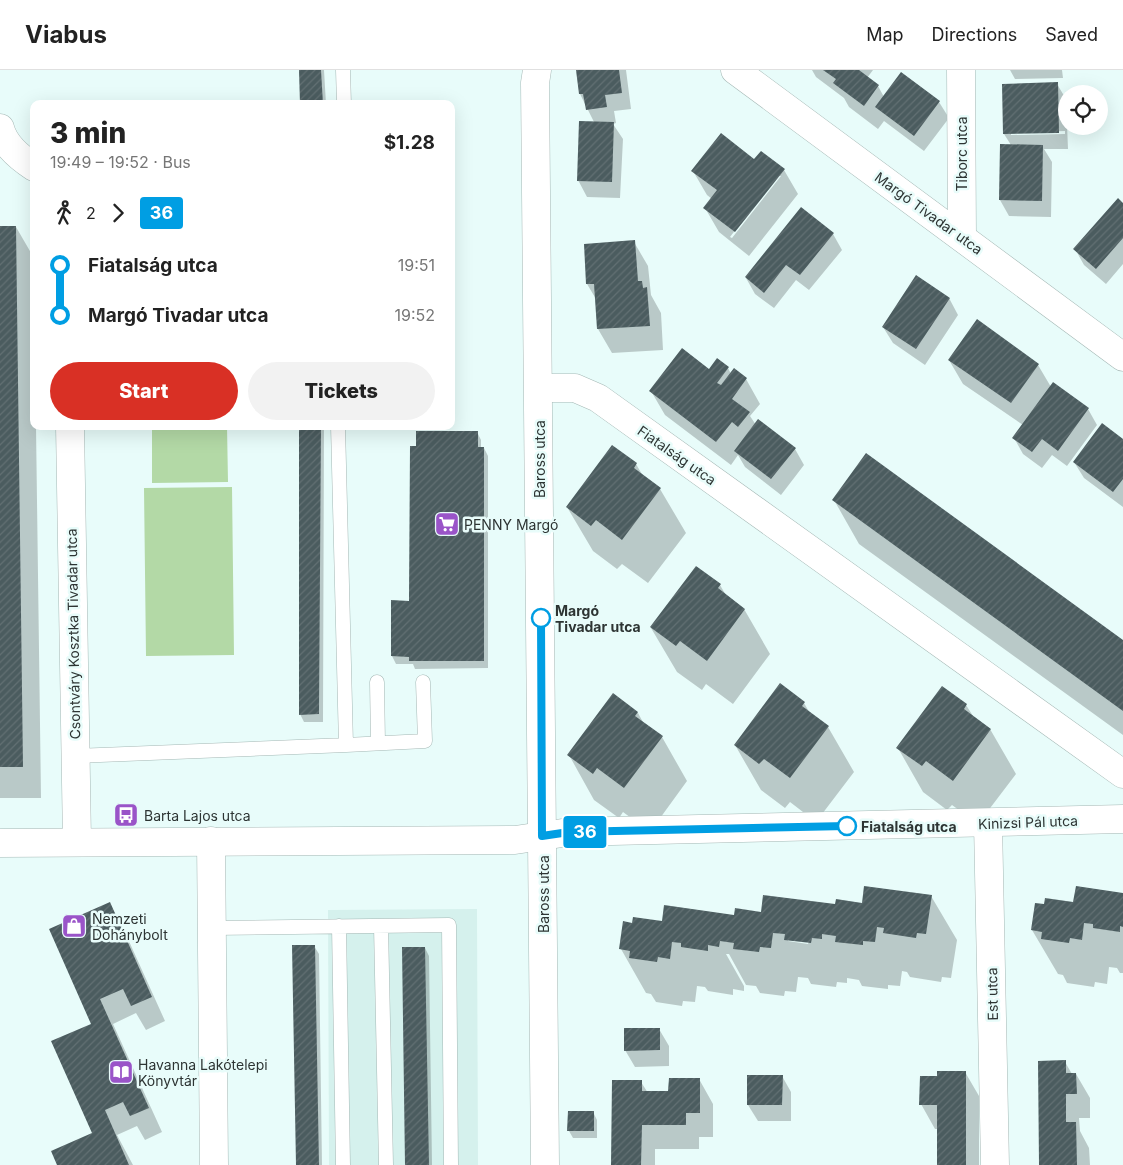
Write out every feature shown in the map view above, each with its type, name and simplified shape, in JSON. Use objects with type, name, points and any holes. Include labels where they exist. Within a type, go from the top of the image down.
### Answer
[{"type":"street","name":"Margó Tivadar utca","points":[[735,70],[1123,357]]},
{"type":"street","name":"Tiborc utca","points":[[960,70],[962,237]]},
{"type":"street","name":"Baross utca","points":[[535,74],[545,1165]]},
{"type":"street","points":[[0,128],[1,134],[21,158],[30,164]]},
{"type":"street","name":"Fiatalság utca","points":[[539,388],[575,388],[598,398],[1123,774]]},
{"type":"street","name":"Csontváry Kosztka Tivadar utca","points":[[70,430],[77,841]]},
{"type":"street","name":"Kinizsi Pál utca","points":[[542,836],[569,832],[1123,820]]},
{"type":"street","name":"Est utca","points":[[988,823],[995,1165]]},
{"type":"street","points":[[0,843],[77,841],[515,840],[542,836]]},
{"type":"street","points":[[211,841],[214,1165]]},
{"type":"lane","points":[[343,70],[344,100]]},
{"type":"lane","points":[[338,430],[346,745]]},
{"type":"lane","points":[[377,682],[378,743]]},
{"type":"lane","points":[[75,756],[425,741],[424,682]]},
{"type":"lane","points":[[212,928],[449,925],[451,1165]]},
{"type":"lane","points":[[339,926],[343,1165]]},
{"type":"lane","points":[[381,926],[386,1165]]},
{"type":"shaded area","points":[[477,909],[478,1165],[329,1165],[328,910]]},
{"type":"green space","points":[[152,430],[227,430],[228,482],[152,483]]},
{"type":"green space","points":[[232,487],[234,655],[146,656],[144,488]]},
{"type":"building","points":[[299,70],[321,70],[323,100],[300,100]]},
{"type":"building","points":[[576,70],[619,70],[622,93],[605,95],[607,107],[586,110],[583,94],[579,94]]},
{"type":"building","points":[[823,70],[859,70],[879,85],[864,106],[833,83],[836,79]]},
{"type":"building","points":[[901,72],[940,101],[914,136],[875,107]]},
{"type":"building","points":[[1058,82],[1058,133],[1003,134],[1002,84]]},
{"type":"building","points":[[579,121],[614,122],[612,182],[577,181]]},
{"type":"building","points":[[721,133],[754,159],[761,151],[785,169],[735,232],[703,208],[717,190],[691,171]]},
{"type":"building","points":[[1000,144],[1043,145],[1042,201],[999,200]]},
{"type":"building","points":[[1118,198],[1123,203],[1123,238],[1096,269],[1073,249]]},
{"type":"building","points":[[801,207],[834,233],[800,275],[786,265],[764,293],[745,277]]},
{"type":"building","points":[[0,226],[16,226],[23,767],[0,767]]},
{"type":"building","points":[[635,240],[638,281],[642,281],[643,288],[647,287],[650,326],[597,329],[594,284],[586,284],[584,244]]},
{"type":"building","points":[[916,275],[950,298],[916,349],[882,327]]},
{"type":"building","points":[[977,319],[1039,364],[1011,403],[948,360]]},
{"type":"building","points":[[682,348],[709,369],[717,358],[729,367],[717,383],[721,385],[734,368],[747,378],[732,399],[750,412],[738,427],[732,422],[716,442],[649,391]]},
{"type":"building","points":[[1053,382],[1089,408],[1058,451],[1042,439],[1032,452],[1012,438]]},
{"type":"building","points":[[758,419],[796,448],[771,479],[734,451]]},
{"type":"building","points":[[1102,423],[1123,439],[1123,479],[1113,492],[1073,462]]},
{"type":"building","points":[[299,430],[321,430],[319,714],[299,715]]},
{"type":"building","name":"PENNY Margó","points":[[416,431],[478,431],[478,447],[484,447],[484,661],[409,661],[409,657],[391,656],[391,600],[409,601],[410,446],[416,446]]},
{"type":"building","points":[[612,445],[637,463],[634,468],[661,488],[622,540],[596,520],[591,526],[566,507]]},
{"type":"building","points":[[866,453],[1123,640],[1123,711],[832,500]]},
{"type":"building","points":[[696,566],[721,584],[718,588],[745,609],[707,661],[680,641],[676,646],[650,627]]},
{"type":"building","points":[[780,683],[805,702],[802,706],[829,726],[790,778],[764,759],[759,764],[734,745]]},
{"type":"building","points":[[942,686],[967,704],[964,709],[991,729],[953,781],[926,761],[922,766],[896,748]]},
{"type":"building","points":[[613,693],[638,712],[635,716],[663,736],[624,788],[597,768],[593,774],[567,755]]},
{"type":"building","points":[[864,886],[932,895],[926,934],[917,933],[916,938],[883,933],[884,928],[877,927],[875,942],[863,941],[863,945],[835,942],[836,936],[822,934],[822,939],[812,938],[811,943],[784,940],[785,934],[773,933],[771,948],[760,947],[759,952],[733,949],[734,943],[720,941],[719,947],[708,945],[708,951],[681,947],[681,943],[672,942],[670,959],[658,957],[657,962],[629,958],[630,951],[619,949],[623,921],[632,923],[633,917],[662,921],[664,905],[734,915],[735,908],[761,912],[763,895],[835,904],[836,899],[862,903]]},
{"type":"building","points":[[1076,886],[1123,893],[1123,927],[1120,926],[1120,932],[1093,928],[1093,924],[1084,923],[1082,940],[1070,938],[1069,943],[1041,939],[1042,932],[1031,930],[1035,903],[1044,904],[1045,898],[1073,902]]},
{"type":"building","points":[[110,902],[152,997],[131,1006],[123,989],[100,999],[149,1108],[130,1116],[123,1102],[105,1110],[129,1165],[57,1165],[51,1151],[92,1133],[51,1041],[91,1024],[49,929]]},
{"type":"building","points":[[292,945],[315,945],[319,1165],[296,1165]]},
{"type":"building","points":[[402,947],[425,947],[429,1165],[405,1165]]},
{"type":"building","points":[[624,1028],[660,1028],[660,1050],[624,1051]]},
{"type":"building","points":[[1066,1060],[1066,1073],[1076,1073],[1077,1094],[1066,1094],[1066,1122],[1076,1122],[1077,1165],[1039,1165],[1038,1061]]},
{"type":"building","points":[[937,1071],[966,1071],[966,1165],[937,1165],[937,1105],[919,1105],[920,1076],[937,1076]]},
{"type":"building","points":[[747,1075],[783,1075],[782,1105],[747,1105]]},
{"type":"building","points":[[669,1078],[700,1078],[700,1113],[686,1113],[686,1125],[642,1125],[641,1165],[611,1165],[612,1080],[642,1080],[642,1091],[668,1091]]},
{"type":"building","points":[[568,1111],[594,1111],[594,1131],[567,1131]]},
{"type":"bus line","name":"36","points":[[541,618],[542,836],[569,832],[847,826]]},
{"type":"place","name":"PENNY Margó","points":[[447,524]]},
{"type":"place","name":"Margó Tivadar utca","points":[[541,618]]},
{"type":"place","name":"Barta Lajos utca","points":[[126,815]]},
{"type":"place","name":"Fiatalság utca","points":[[847,826]]},
{"type":"place","name":"Nemzeti Dohánybolt","points":[[74,926]]},
{"type":"place","name":"Havanna Lakótelepi Könyvtár","points":[[121,1072]]}]
